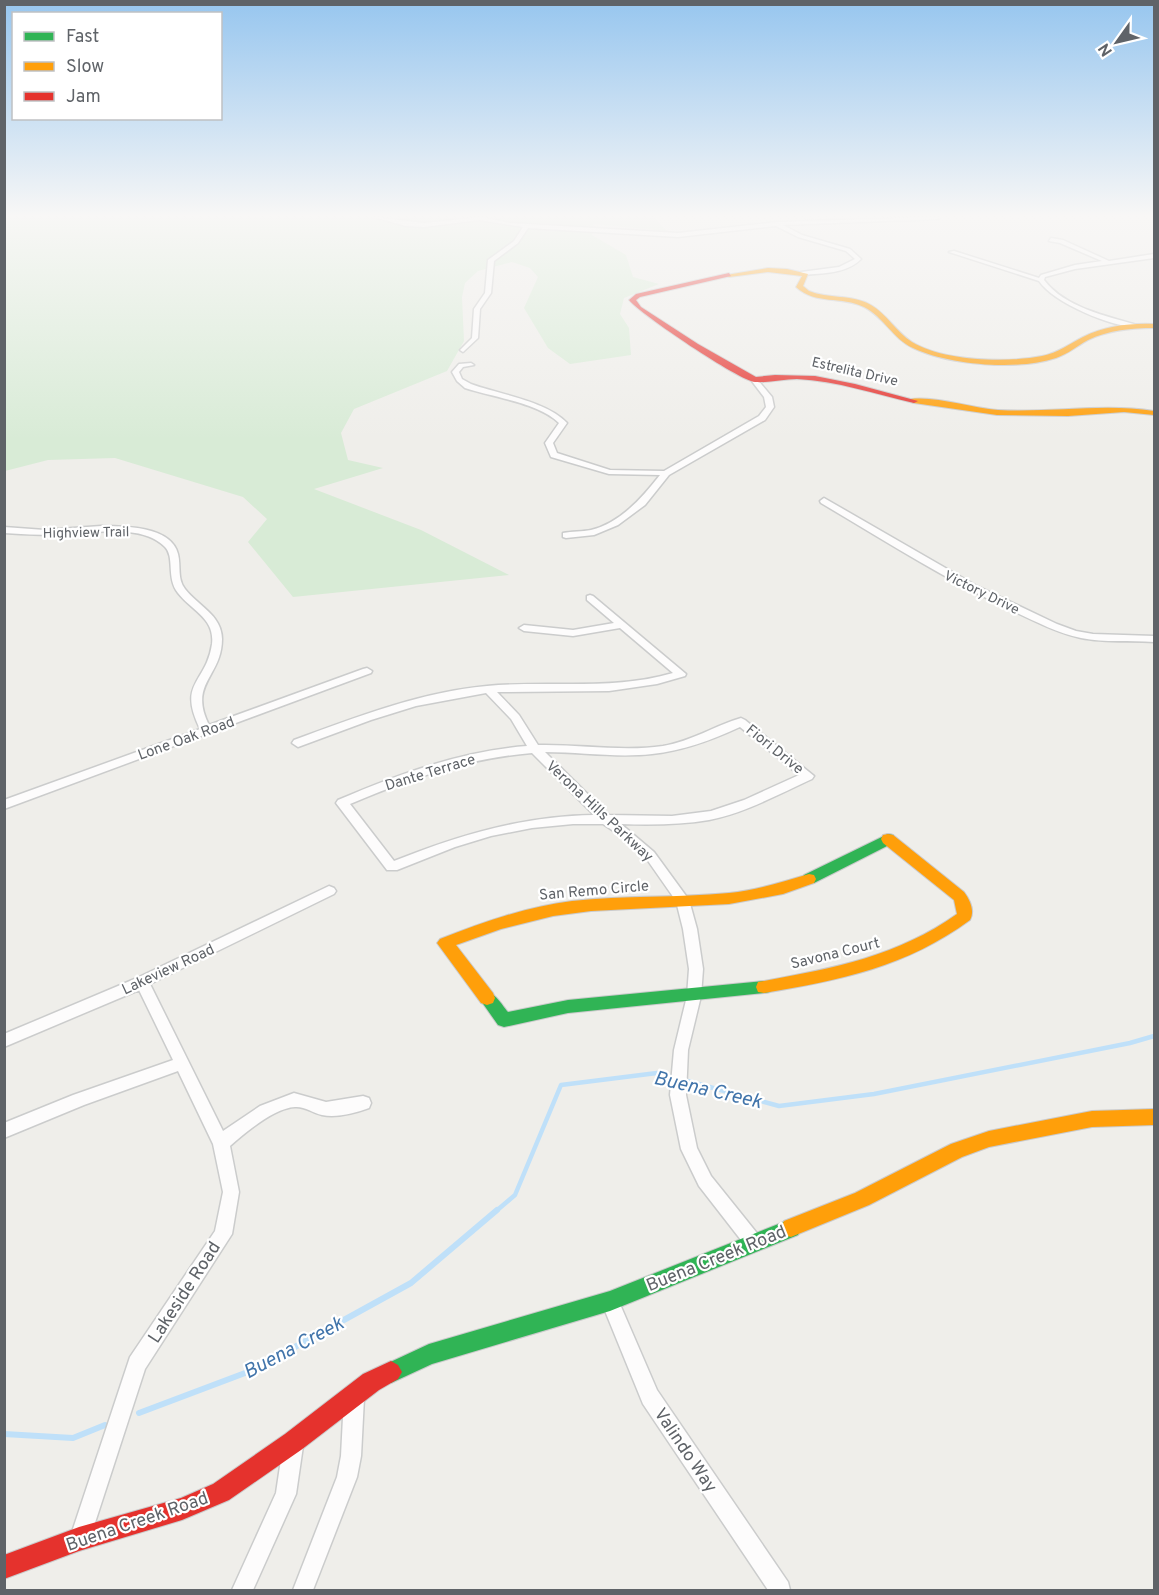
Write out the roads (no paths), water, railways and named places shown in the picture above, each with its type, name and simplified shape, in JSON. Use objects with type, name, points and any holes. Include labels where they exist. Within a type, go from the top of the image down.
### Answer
[{"type":"street","points":[[463,350],[476,338],[477,309],[488,291]]},
{"type":"street","points":[[566,536],[594,532],[615,523],[642,503],[666,473],[762,418],[771,407],[768,397],[755,380],[695,346],[639,308],[632,300],[638,295],[653,291]]},
{"type":"street","points":[[802,291],[864,304],[885,320],[891,331],[904,342],[942,354],[994,361],[1038,358],[1064,352],[1091,337],[1106,332],[1134,326],[1155,326]]},
{"type":"street","points":[[1051,291],[1075,305],[1134,326]]},
{"type":"street","points":[[471,365],[460,365],[455,372],[459,380],[468,386],[545,410],[559,418],[562,425],[549,443],[554,455],[609,472],[666,473]]},
{"type":"street","name":"Estrelita Drive","points":[[755,380],[779,375],[807,376],[924,403],[997,412],[1068,413],[1124,409],[1155,413]]},
{"type":"street","name":"Victory Drive","points":[[824,501],[909,550],[936,569],[1073,633],[1092,637],[1155,639]]},
{"type":"street","name":"Highview Trail","points":[[4,530],[29,532],[129,530],[150,534],[170,547],[174,554],[173,575],[177,586],[213,621],[217,640],[213,659],[198,685],[194,698],[196,713],[206,730]]},
{"type":"street","points":[[298,743],[379,712],[435,697],[488,689],[628,687],[681,674],[590,598]]},
{"type":"street","points":[[524,628],[573,633],[622,625]]},
{"type":"street","name":"Lone Oak Road","points":[[4,805],[367,671]]},
{"type":"street","name":"Verona Hills Parkway","points":[[488,689],[515,717],[535,749],[606,820],[628,835],[650,855],[682,900],[690,929],[696,969],[694,996],[681,1050],[679,1088],[689,1149],[705,1181],[754,1243]]},
{"type":"street","name":"Fiori Drive","points":[[535,749],[649,751],[704,740],[741,722],[808,776],[756,800],[713,814],[655,822],[606,820]]},
{"type":"street","name":"Dante Terrace","points":[[535,749],[488,754],[393,780],[342,803],[392,867],[448,843],[490,830],[553,820],[606,820]]},
{"type":"street","name":"Savona Court","points":[[682,900],[706,901],[769,892],[813,879],[888,839],[959,896],[963,902],[965,916],[917,946],[870,964],[764,987],[694,996]]},
{"type":"street","name":"Lakeview Road","points":[[4,1041],[142,982],[329,891]]},
{"type":"street","name":"San Remo Circle","points":[[682,900],[565,907],[523,914],[445,943],[504,1020],[563,1004],[694,996]]},
{"type":"street","name":"Lakeside Road","points":[[80,1539],[137,1364],[222,1234],[231,1192],[220,1143],[142,982]]},
{"type":"street","points":[[4,1131],[79,1100],[183,1063]]},
{"type":"street","points":[[220,1143],[237,1129],[269,1110],[295,1100],[321,1108],[335,1109],[363,1103]]},
{"type":"street","name":"Buena Creek Road","points":[[4,1567],[80,1539],[182,1509],[221,1492],[293,1442],[370,1382],[429,1354],[610,1300],[862,1199],[957,1150],[988,1139],[1025,1130],[1092,1119],[1155,1117]]},
{"type":"street","name":"Valindo Way","points":[[610,1300],[650,1397],[780,1590]]},
{"type":"street","points":[[303,1590],[347,1477],[351,1456],[354,1396]]},
{"type":"street","points":[[242,1590],[286,1494],[293,1442]]},
{"type":"waterway","name":"Buena Creek","points":[[684,1080],[779,1106],[874,1094],[1130,1043],[1154,1036]]},
{"type":"waterway","name":"Buena Creek","points":[[495,1212],[515,1195],[561,1085],[657,1073],[676,1078]]},
{"type":"waterway","name":"Buena Creek","points":[[139,1413],[253,1370],[411,1283],[497,1210]]},
{"type":"waterway","name":"Buena Creek","points":[[4,1434],[73,1438],[105,1425]]}]
